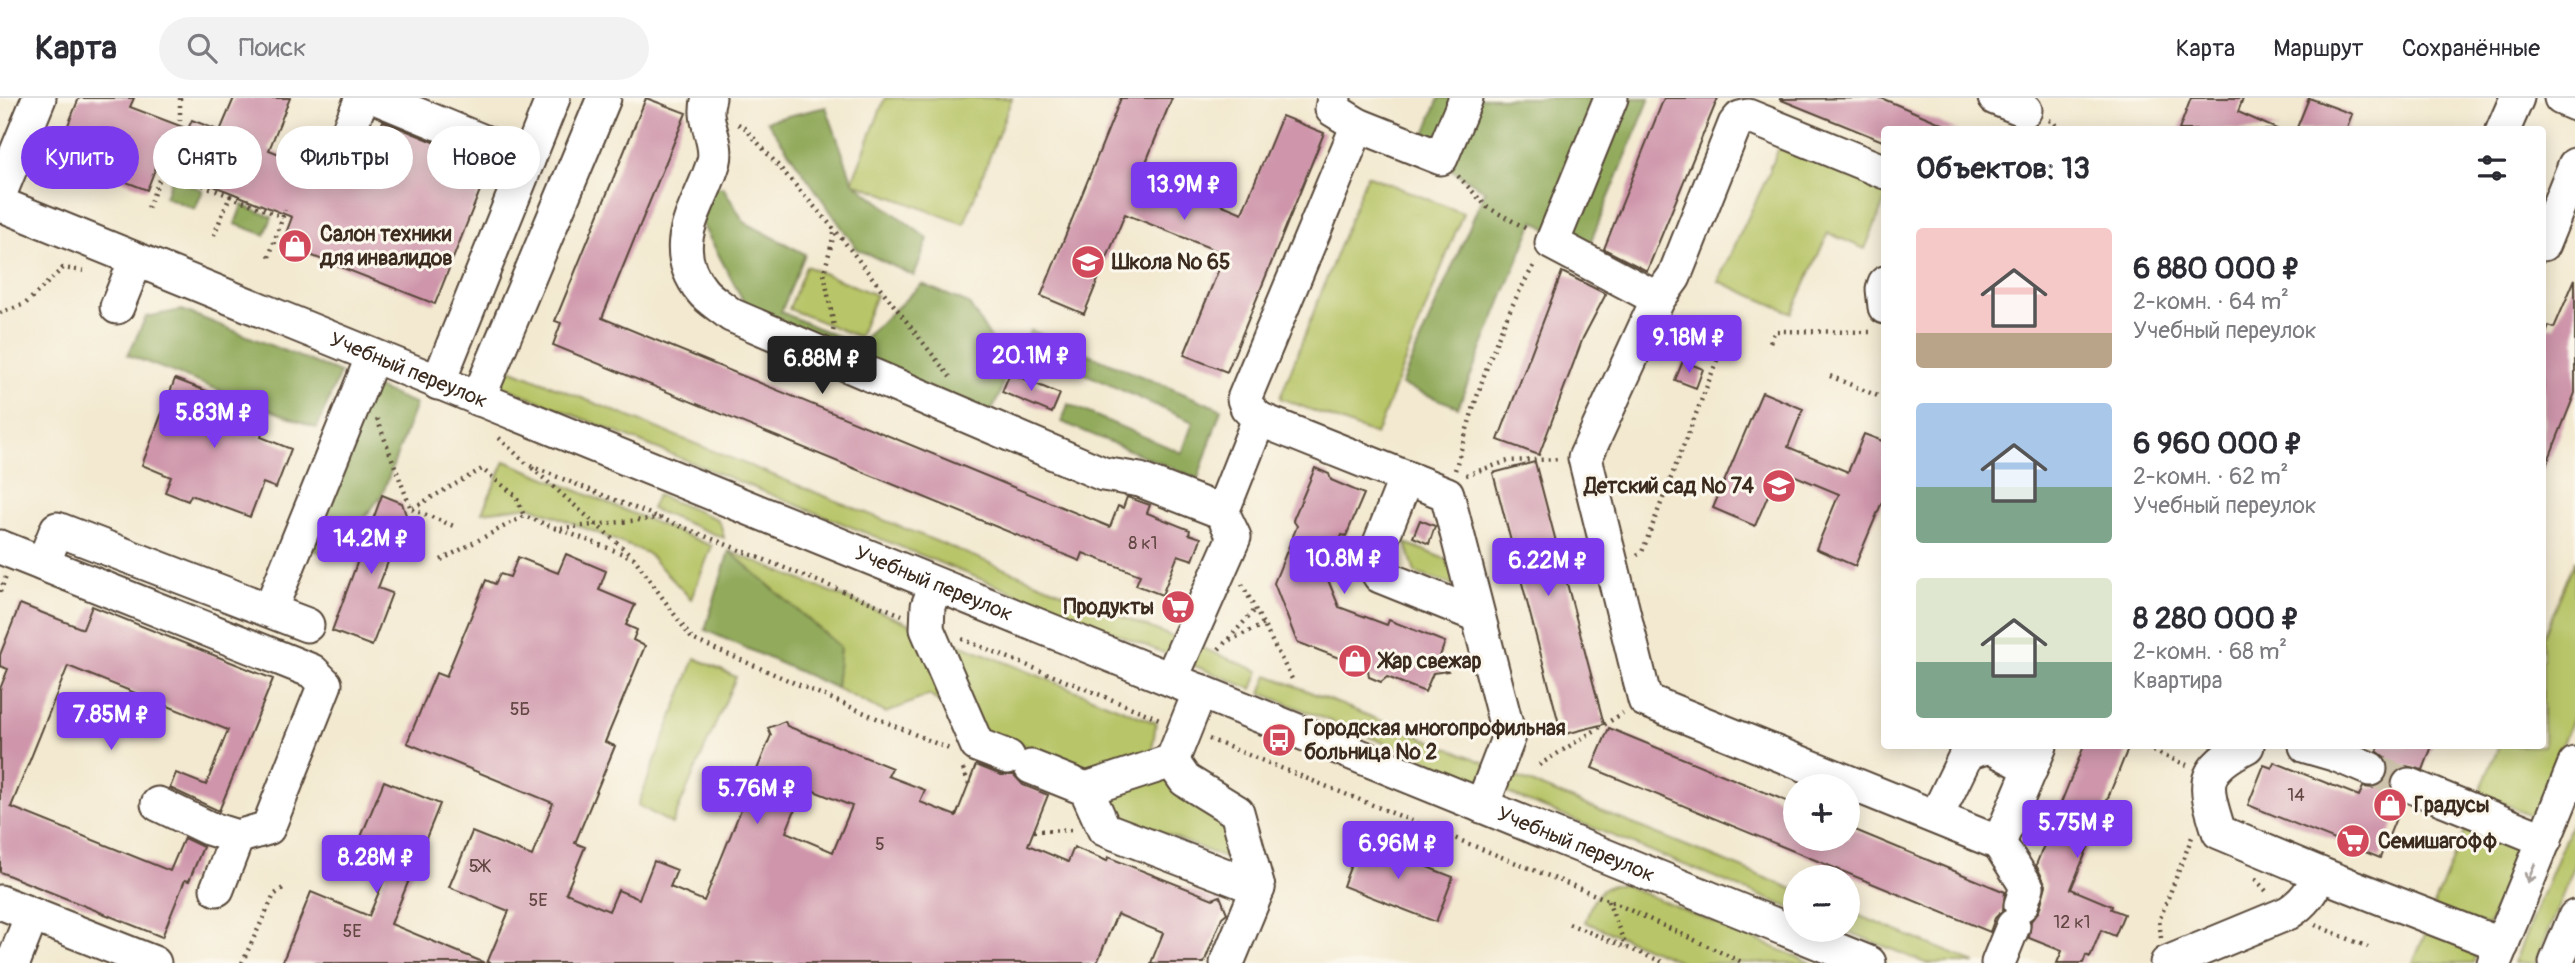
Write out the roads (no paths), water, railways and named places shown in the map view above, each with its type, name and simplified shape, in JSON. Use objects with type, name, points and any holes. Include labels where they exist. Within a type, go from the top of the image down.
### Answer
[{"type":"street","points":[[0,193],[7,157],[39,98]]},
{"type":"street","points":[[350,126],[362,98]]},
{"type":"street","points":[[377,98],[445,126]]},
{"type":"street","points":[[540,130],[553,98]]},
{"type":"street","points":[[478,399],[604,98]]},
{"type":"street","points":[[1334,98],[1332,110],[1358,125],[1441,158],[1466,98]]},
{"type":"street","points":[[1611,98],[1552,243],[1658,299]]},
{"type":"street","points":[[2505,126],[2517,98]]},
{"type":"street","points":[[2561,98],[2575,104]]},
{"type":"street","points":[[698,101],[715,158],[686,229],[686,264],[703,292],[731,315],[1103,474],[1140,480],[1222,512],[1234,537],[1226,554],[1186,685],[1185,729],[1172,761],[1086,789],[977,745],[926,624],[928,606],[936,585]]},
{"type":"street","points":[[1881,170],[1748,116],[1740,118],[1735,124],[1674,278],[1658,299],[1585,458],[1645,700],[1999,843],[2027,887],[1998,963]]},
{"type":"street","points":[[1358,125],[1244,399],[1247,407],[1259,419],[1406,478],[1450,486],[1477,615],[1509,736],[1482,806]]},
{"type":"street","points":[[2546,227],[2550,205],[2575,165]]},
{"type":"street","points":[[438,383],[516,189]]},
{"type":"street","name":"Учебный переулок","points":[[0,204],[136,260],[368,369],[438,383],[1869,963]]},
{"type":"street","points":[[117,307],[136,260]]},
{"type":"street","points":[[270,610],[368,369]]},
{"type":"street","points":[[1222,512],[1259,419]]},
{"type":"street","points":[[1406,478],[1373,563],[1380,576],[1477,615]]},
{"type":"street","points":[[43,564],[57,529],[307,625]]},
{"type":"street","points":[[0,547],[313,671],[325,684],[268,828],[237,837],[208,828],[158,804]]},
{"type":"street","points":[[1937,817],[1967,753],[1980,749]]},
{"type":"street","points":[[1999,843],[2036,757],[2002,749]]},
{"type":"street","points":[[2241,749],[2223,758],[2209,786],[2219,832],[2498,954],[2575,764]]},
{"type":"street","points":[[2339,750],[2370,769]]},
{"type":"street","points":[[1172,761],[1185,780],[1237,813],[1258,888],[1227,963]]},
{"type":"street","points":[[2409,785],[2545,840]]},
{"type":"street","points":[[1086,789],[1104,829],[1258,888]]},
{"type":"street","points":[[217,889],[237,837]]},
{"type":"street","points":[[2164,952],[2288,913],[2308,896],[2320,874]]},
{"type":"street","points":[[0,902],[154,963]]},
{"type":"street","points":[[13,963],[32,915]]},
{"type":"street","points":[[2564,959],[2575,917]]},
{"type":"tunnel","points":[[2370,769],[2409,785]]},
{"type":"place","name":"Салон техники для инвалидов","points":[[295,246]]},
{"type":"place","name":"Школа № 65","points":[[1088,262]]},
{"type":"place","name":"Детский сад № 74","points":[[1779,486]]},
{"type":"place","name":"Продукты","points":[[1178,607]]},
{"type":"place","name":"Жар свежар","points":[[1355,661]]},
{"type":"place","name":"Городская многопрофильная больница № 2","points":[[1279,740]]},
{"type":"place","name":"Градусы","points":[[2390,805]]},
{"type":"place","name":"Семишагофф","points":[[2353,841]]}]
